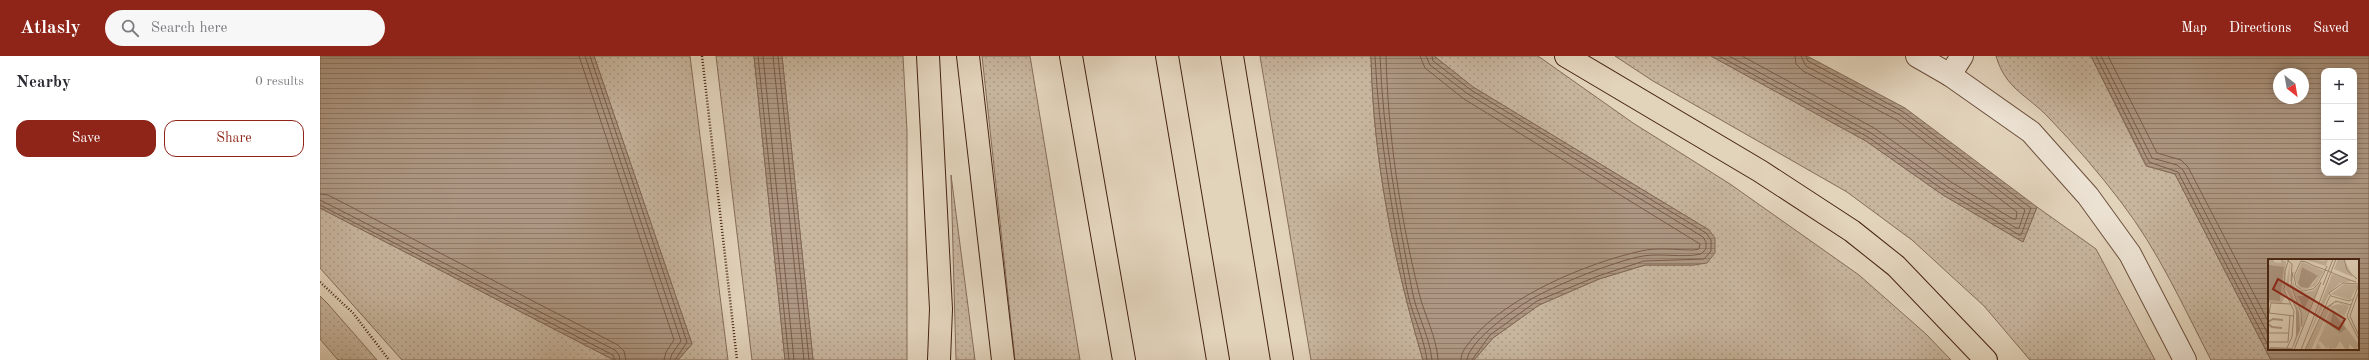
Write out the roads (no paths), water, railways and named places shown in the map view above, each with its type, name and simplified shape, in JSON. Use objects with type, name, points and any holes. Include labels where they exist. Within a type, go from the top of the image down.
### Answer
[{"type":"highway","points":[[928,56],[940,309],[939,360]]},
{"type":"highway","points":[[968,56],[1002,360]]},
{"type":"highway","points":[[1071,56],[1124,360]]},
{"type":"highway","points":[[1167,56],[1218,360]]},
{"type":"highway","points":[[1232,56],[1282,360]]},
{"type":"highway","points":[[1566,56],[1760,171],[1852,231],[1896,266],[1986,360]]},
{"type":"lane","points":[[1917,56],[1950,75],[2031,132],[2088,196],[2130,254],[2185,360]]},
{"type":"lane","points":[[1950,75],[1962,56]]},
{"type":"water","points":[[320,56],[594,56],[692,344],[678,360],[614,360],[320,208]]},
{"type":"water","points":[[754,56],[782,56],[813,360],[785,360]]},
{"type":"water","points":[[1371,56],[1434,56],[1473,87],[1709,230],[1715,238],[1715,253],[1707,263],[1694,265],[1645,265],[1599,279],[1539,305],[1493,338],[1474,360],[1423,360],[1403,286],[1387,210],[1376,133]]},
{"type":"water","points":[[1711,56],[1807,56],[1905,108],[2037,207],[2023,242],[1943,195],[1866,141]]},
{"type":"water","points":[[2091,56],[2369,56],[2369,360],[2271,360],[2175,174],[2147,166]]}]
